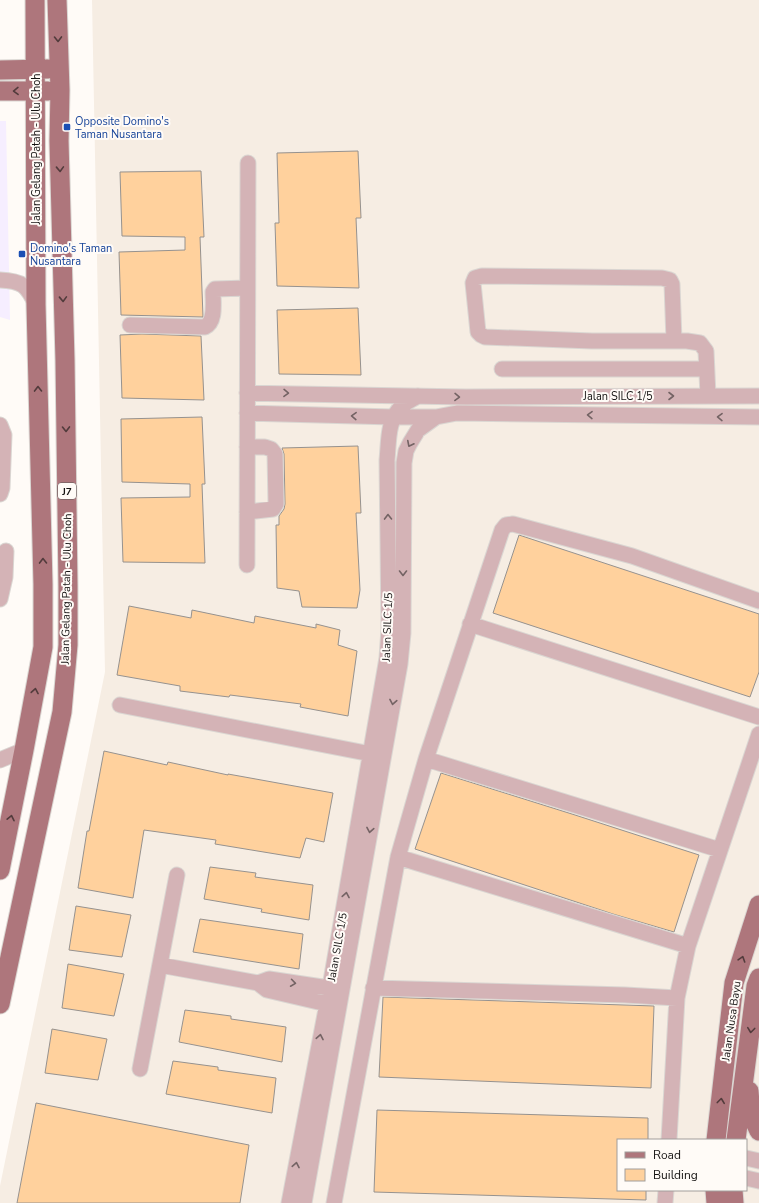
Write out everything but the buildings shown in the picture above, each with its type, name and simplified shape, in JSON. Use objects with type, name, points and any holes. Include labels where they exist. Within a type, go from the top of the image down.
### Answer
[{"type":"main road","name":"Jalan Gelang Patah - Ulu Choh","points":[[0,870],[24,750],[42,647],[43,584],[36,305],[35,0]]},
{"type":"main road","name":"Jalan Gelang Patah - Ulu Choh","points":[[0,1004],[62,712],[68,646],[65,360],[57,0]]},
{"type":"main road","points":[[0,70],[59,69]]},
{"type":"main road","points":[[0,91],[60,90]]},
{"type":"main road","name":"Jalan Nusa Bayu","points":[[716,1139],[734,983],[759,905]]},
{"type":"main road","name":"Jalan Nusa Bayu","points":[[736,1139],[756,986],[759,978]]},
{"type":"main road","points":[[746,1066],[751,1114],[759,1131]]},
{"type":"main road","points":[[715,1191],[716,1203]]},
{"type":"main road","points":[[733,1191],[734,1203]]},
{"type":"street","points":[[247,565],[248,163]]},
{"type":"street","points":[[7,281],[26,272],[36,253]]},
{"type":"street","points":[[674,341],[672,284],[670,280],[662,278],[482,276],[476,278],[473,283],[478,332],[480,335],[485,337],[592,341],[674,341],[687,341],[700,343],[706,351],[708,396]]},
{"type":"street","points":[[7,281],[20,283],[32,294],[36,305]]},
{"type":"street","points":[[130,325],[205,327],[209,325],[212,320],[213,292],[215,289],[248,288]]},
{"type":"street","points":[[502,369],[706,369]]},
{"type":"street","name":"Jalan SILC 1/5","points":[[247,393],[474,397],[759,396]]},
{"type":"street","points":[[308,394],[308,414]]},
{"type":"street","points":[[393,417],[402,406],[418,396]]},
{"type":"street","points":[[247,413],[393,417],[436,416]]},
{"type":"street","name":"Jalan SILC 1/5","points":[[304,1203],[400,664],[403,633],[404,463],[406,451],[410,443],[418,430],[436,416],[457,413],[759,417]]},
{"type":"street","name":"Jalan SILC 1/5","points":[[289,1203],[327,1004],[387,658],[389,629],[387,460],[389,432],[393,417]]},
{"type":"street","points":[[0,425],[4,435],[2,488],[0,494]]},
{"type":"street","points":[[247,447],[265,447],[271,449],[275,454],[276,504],[273,509],[247,512]]},
{"type":"street","points":[[334,1203],[398,857],[426,758],[502,530],[506,525],[513,524],[632,556],[759,601]]},
{"type":"street","points":[[1,592],[5,577],[6,551]]},
{"type":"street","points":[[470,624],[759,717]]},
{"type":"street","points":[[120,705],[371,754]]},
{"type":"street","points":[[669,1139],[677,998],[688,946],[759,734]]},
{"type":"street","points":[[0,760],[24,750]]},
{"type":"street","points":[[426,758],[720,850]]},
{"type":"street","points":[[398,857],[688,946]]},
{"type":"street","points":[[140,1069],[177,875]]},
{"type":"street","points":[[160,965],[258,983],[267,990],[327,1004]]},
{"type":"street","points":[[258,983],[269,979],[329,988]]},
{"type":"street","points":[[373,988],[625,995],[677,998]]},
{"type":"street","points":[[747,1158],[759,1161]]},
{"type":"street","points":[[747,1178],[759,1181]]},
{"type":"street","points":[[665,1203],[666,1191]]},
{"type":"shaded area","points":[[92,0],[759,0],[759,1203],[0,1203],[0,1186],[105,672]]},
{"type":"shaded area","points":[[0,121],[6,121],[10,320],[0,317]]},
{"type":"place","name":"Opposite Domino's Taman Nusantara","points":[[67,127]]},
{"type":"place","name":"Domino's Taman Nusantara","points":[[22,254]]}]
